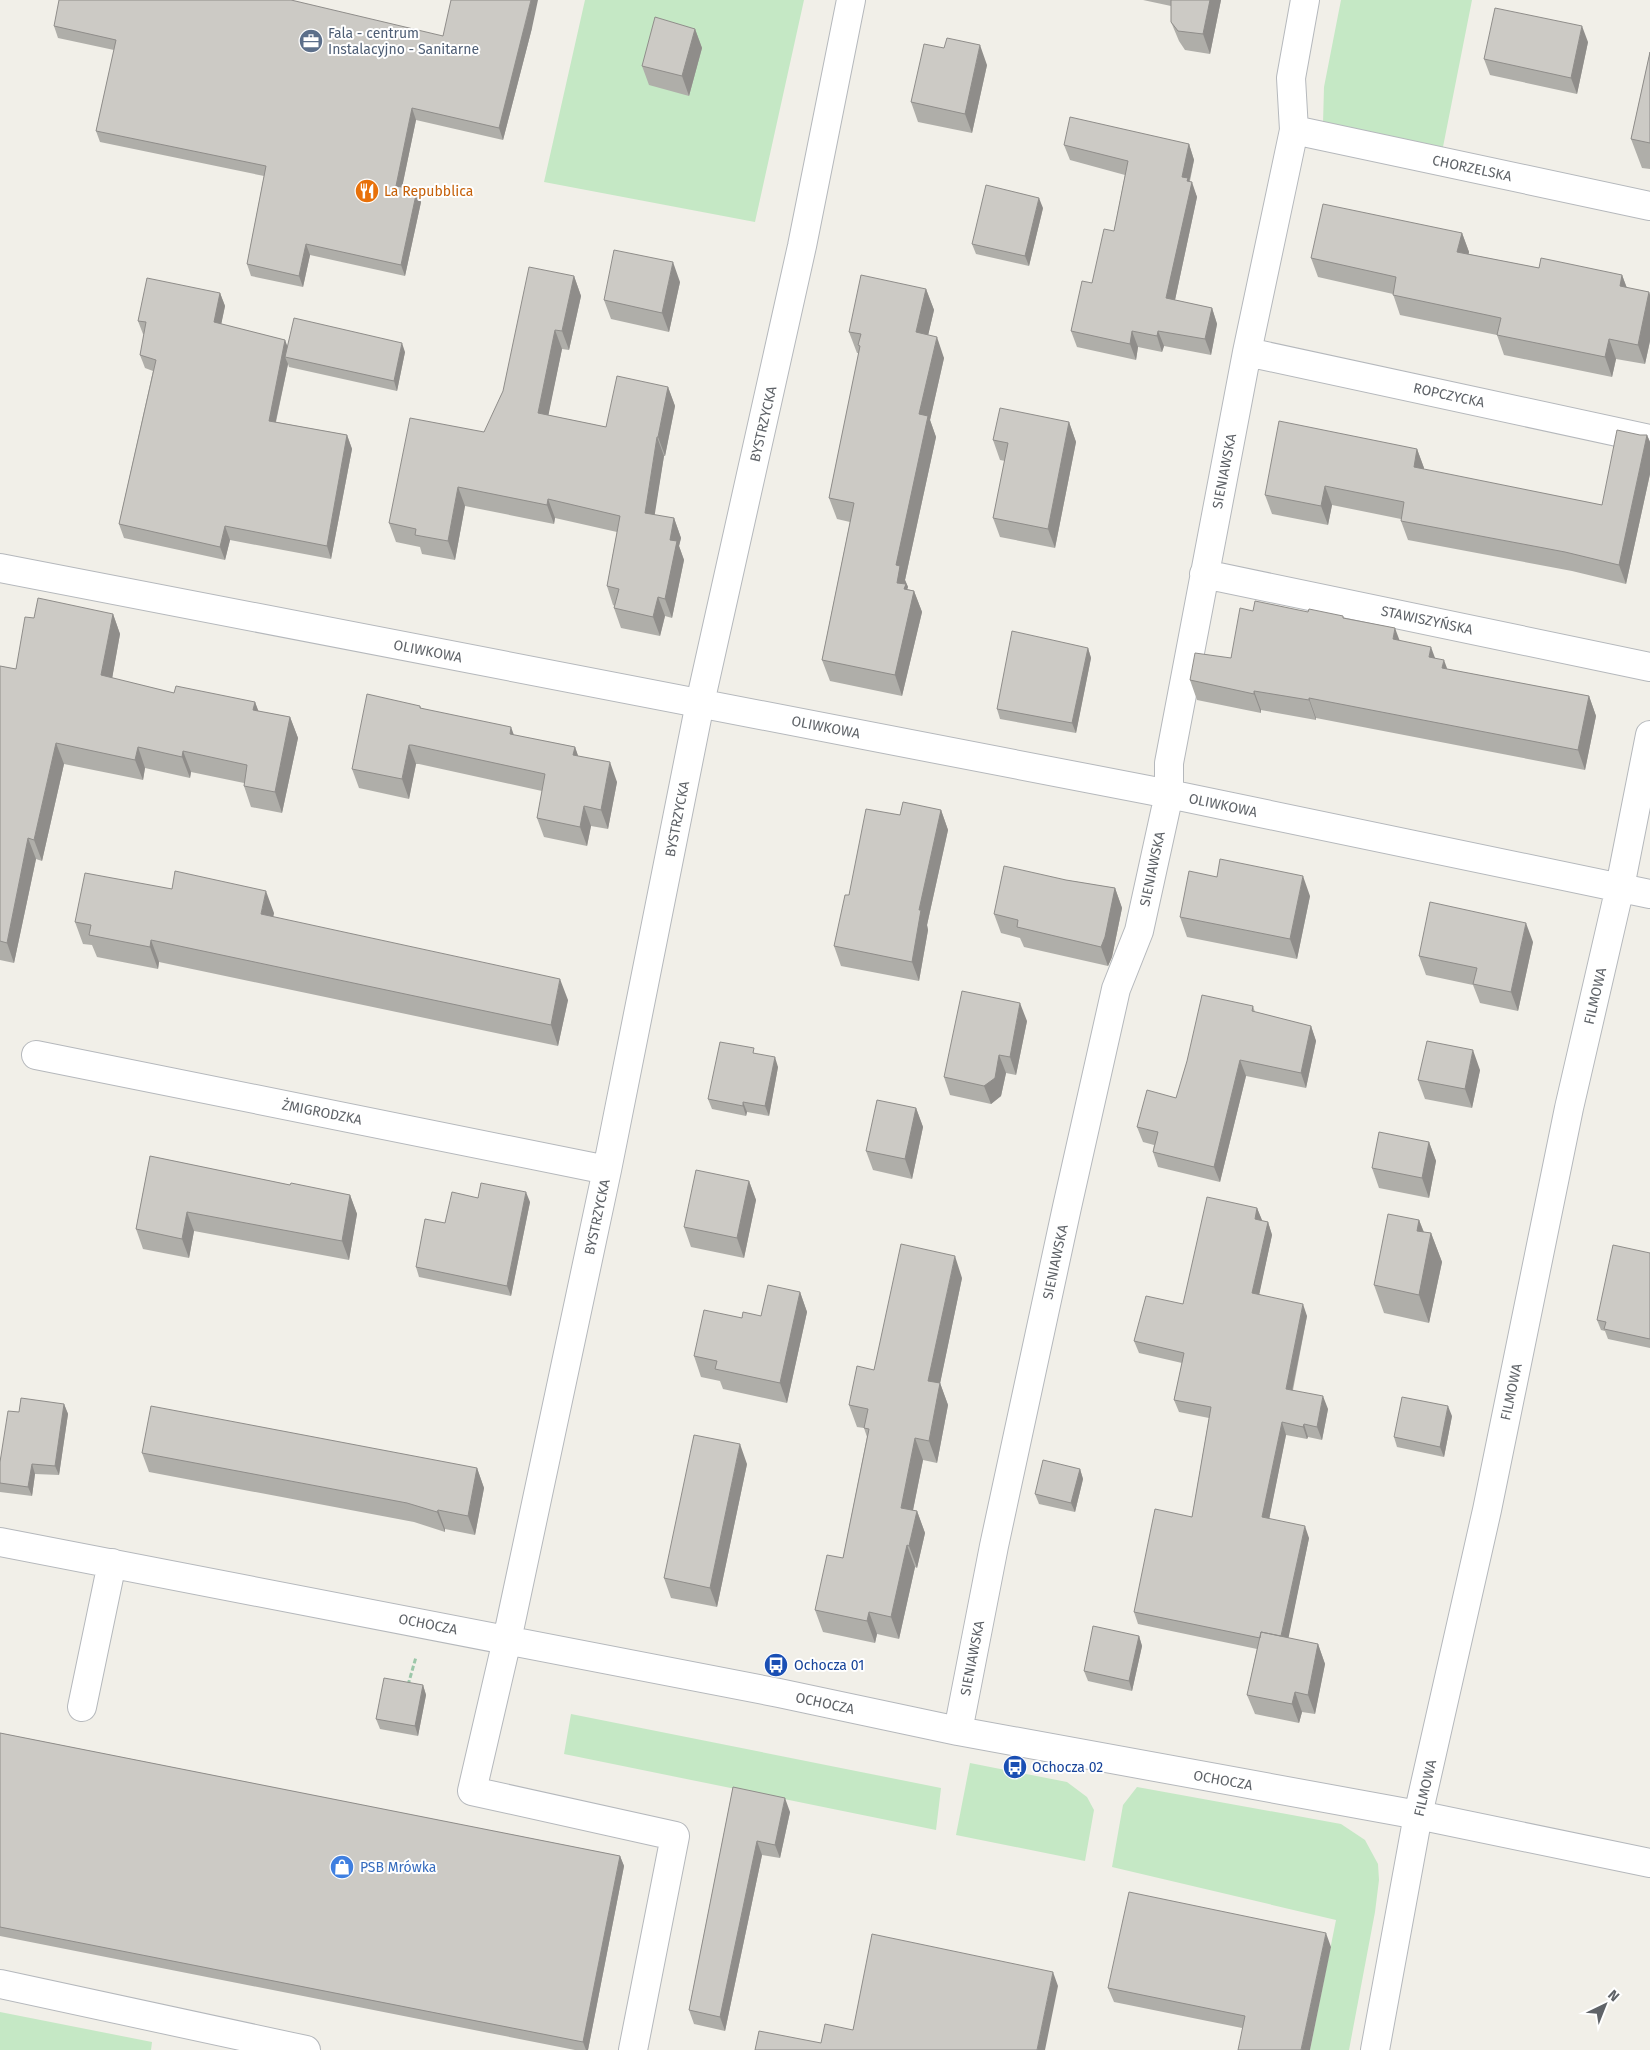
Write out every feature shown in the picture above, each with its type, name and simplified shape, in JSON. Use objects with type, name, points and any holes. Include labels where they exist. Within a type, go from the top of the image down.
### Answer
[{"type":"street","name":"BYSTRZYCKA","points":[[633,2050],[675,1836],[472,1791],[507,1640],[607,1170],[700,703],[802,246],[851,0]]},
{"type":"street","name":"SIENIAWSKA","points":[[958,1731],[994,1546],[1116,988],[1139,931],[1169,794],[1169,763],[1204,574],[1247,352],[1294,130],[1291,78],[1305,0]]},
{"type":"street","name":"CHORZELSKA","points":[[1294,130],[1650,206]]},
{"type":"street","name":"ROPCZYCKA","points":[[1247,352],[1650,439]]},
{"type":"street","name":"OLIWKOWA","points":[[0,568],[1169,794],[1650,894]]},
{"type":"street","name":"STAWISZYŃSKA","points":[[1204,574],[1650,667]]},
{"type":"street","name":"FILMOWA","points":[[1375,2050],[1418,1815],[1487,1510],[1569,1108],[1620,887],[1650,735]]},
{"type":"street","name":"ŻMIGRODZKA","points":[[36,1055],[607,1170]]},
{"type":"street","name":"OCHOCZA","points":[[0,1542],[779,1693],[958,1731],[1418,1815],[1650,1863]]},
{"type":"street","points":[[82,1707],[112,1563]]},
{"type":"street","points":[[0,1984],[306,2050]]},
{"type":"green space","points":[[585,0],[804,0],[755,222],[544,182]]},
{"type":"green space","points":[[1341,0],[1472,0],[1442,152],[1323,124],[1324,87]]},
{"type":"green space","points":[[571,1714],[941,1788],[936,1830],[564,1754]]},
{"type":"green space","points":[[970,1763],[1067,1782],[1087,1797],[1094,1810],[1085,1861],[956,1835]]},
{"type":"green space","points":[[1137,1787],[1341,1824],[1365,1840],[1378,1864],[1379,1880],[1375,1912],[1349,2050],[1310,2050],[1336,1920],[1112,1867],[1123,1805]]},
{"type":"green space","points":[[0,2012],[152,2042],[151,2050],[0,2050]]},
{"type":"building","points":[[59,0],[291,0],[443,36],[451,0],[531,0],[499,128],[412,108],[396,186],[417,190],[401,265],[306,244],[299,276],[247,264],[266,166],[96,131],[116,40],[54,26]]},
{"type":"building","points":[[1171,0],[1210,0],[1203,34],[1178,31],[1171,22]]},
{"type":"building","points":[[1495,8],[1582,26],[1571,78],[1484,59]]},
{"type":"building","points":[[655,17],[695,29],[682,76],[642,66]]},
{"type":"building","points":[[947,38],[980,45],[965,114],[911,102],[924,44],[944,48]]},
{"type":"building","points":[[1650,52],[1650,143],[1631,139]]},
{"type":"building","points":[[1070,117],[1189,144],[1182,177],[1188,178],[1187,181],[1192,182],[1166,298],[1212,308],[1205,339],[1158,331],[1157,336],[1132,331],[1130,344],[1071,331],[1082,281],[1092,283],[1104,229],[1114,231],[1128,161],[1064,145]]},
{"type":"building","points":[[986,185],[1039,198],[1025,256],[972,244]]},
{"type":"building","points":[[1323,204],[1462,233],[1457,252],[1539,268],[1541,258],[1622,275],[1620,286],[1649,292],[1638,345],[1609,339],[1605,357],[1497,335],[1501,318],[1393,295],[1396,277],[1311,258]]},
{"type":"building","points":[[614,250],[673,262],[662,313],[604,300]]},
{"type":"building","points":[[529,267],[574,276],[562,331],[555,330],[538,413],[606,427],[617,376],[668,387],[657,437],[645,513],[674,518],[670,540],[677,541],[665,599],[658,597],[653,617],[614,608],[619,589],[607,586],[620,516],[548,499],[547,505],[458,487],[448,541],[415,535],[416,529],[389,523],[410,418],[484,432],[503,391]]},
{"type":"building","points":[[861,275],[926,289],[916,332],[937,337],[919,414],[928,416],[896,565],[900,566],[897,583],[906,584],[904,589],[914,591],[895,675],[822,660],[854,503],[829,498],[860,346],[858,345],[861,334],[849,332]]},
{"type":"building","points":[[147,278],[220,293],[214,322],[285,340],[269,421],[347,435],[327,546],[225,526],[220,547],[119,524],[156,360],[140,355],[146,322],[138,321]]},
{"type":"building","points":[[294,318],[402,343],[394,381],[285,357]]},
{"type":"building","points":[[1000,408],[1069,422],[1048,529],[993,518],[1008,443],[993,440]]},
{"type":"building","points":[[1279,421],[1417,449],[1414,467],[1602,505],[1617,430],[1647,435],[1619,565],[1565,552],[1401,521],[1404,502],[1325,486],[1321,506],[1265,495]]},
{"type":"building","points":[[38,598],[113,614],[101,675],[174,693],[176,686],[255,702],[253,710],[290,717],[275,792],[244,786],[247,765],[183,751],[182,757],[138,747],[135,760],[56,743],[34,840],[28,838],[7,943],[0,941],[0,666],[16,669],[25,617],[34,618]]},
{"type":"building","points":[[1255,601],[1308,612],[1309,609],[1395,628],[1393,639],[1431,647],[1429,657],[1444,660],[1442,668],[1589,696],[1578,750],[1309,698],[1309,700],[1254,691],[1254,694],[1190,680],[1195,653],[1231,658],[1240,608],[1253,611]]},
{"type":"building","points":[[1012,631],[1088,648],[1072,723],[997,709]]},
{"type":"building","points":[[367,694],[420,706],[420,708],[511,727],[510,734],[575,747],[573,755],[610,762],[601,810],[584,806],[580,827],[537,818],[545,774],[412,745],[409,745],[402,779],[352,769]]},
{"type":"building","points":[[903,802],[941,810],[919,910],[921,910],[912,962],[834,946],[845,895],[849,895],[866,809],[900,815]]},
{"type":"building","points":[[1220,859],[1303,876],[1290,939],[1180,917],[1189,871],[1217,877]]},
{"type":"building","points":[[1004,866],[1066,880],[1115,888],[1105,937],[1101,947],[1017,927],[1018,920],[994,914]]},
{"type":"building","points":[[175,871],[266,891],[261,914],[560,979],[551,1025],[151,940],[150,947],[89,935],[91,925],[75,922],[85,873],[172,889]]},
{"type":"building","points":[[1430,902],[1526,923],[1511,992],[1473,984],[1477,968],[1419,956]]},
{"type":"building","points":[[962,991],[1020,1003],[1010,1057],[999,1055],[995,1078],[984,1086],[944,1077]]},
{"type":"building","points":[[1202,995],[1253,1006],[1252,1011],[1311,1026],[1301,1073],[1240,1060],[1214,1167],[1153,1152],[1158,1132],[1137,1127],[1147,1090],[1176,1098],[1187,1061]]},
{"type":"building","points":[[1427,1041],[1473,1050],[1465,1089],[1418,1080]]},
{"type":"building","points":[[720,1042],[754,1048],[753,1053],[775,1057],[765,1106],[743,1102],[743,1106],[708,1099]]},
{"type":"building","points":[[877,1100],[916,1108],[905,1159],[866,1151]]},
{"type":"building","points":[[1379,1132],[1429,1142],[1422,1178],[1372,1168]]},
{"type":"building","points":[[150,1156],[290,1185],[291,1183],[350,1195],[342,1241],[187,1212],[182,1239],[136,1229]]},
{"type":"building","points":[[696,1170],[749,1181],[737,1238],[684,1227]]},
{"type":"building","points":[[481,1183],[526,1192],[507,1286],[416,1267],[425,1219],[445,1223],[452,1192],[478,1198]]},
{"type":"building","points":[[1207,1197],[1257,1208],[1255,1219],[1268,1222],[1252,1293],[1303,1304],[1286,1389],[1323,1396],[1317,1427],[1304,1424],[1303,1427],[1282,1422],[1262,1517],[1305,1526],[1281,1636],[1261,1632],[1260,1638],[1134,1612],[1155,1509],[1192,1517],[1211,1407],[1174,1400],[1184,1353],[1134,1341],[1146,1296],[1183,1304]]},
{"type":"building","points":[[1388,1214],[1419,1220],[1417,1231],[1431,1233],[1419,1295],[1374,1285]]},
{"type":"building","points":[[901,1244],[955,1256],[928,1381],[940,1383],[929,1441],[915,1438],[901,1508],[917,1511],[909,1546],[907,1545],[891,1617],[869,1612],[867,1621],[815,1610],[827,1555],[843,1558],[869,1429],[864,1428],[868,1409],[849,1405],[857,1366],[874,1370]]},
{"type":"building","points":[[1613,1245],[1650,1253],[1650,1339],[1604,1329],[1606,1322],[1597,1320]]},
{"type":"building","points":[[768,1285],[800,1292],[780,1383],[715,1369],[717,1361],[694,1356],[704,1310],[742,1318],[743,1312],[761,1316]]},
{"type":"building","points":[[1402,1397],[1448,1406],[1440,1447],[1394,1437]]},
{"type":"building","points":[[21,1398],[64,1404],[55,1466],[32,1464],[28,1487],[0,1483],[0,1462],[8,1411],[19,1412]]},
{"type":"building","points":[[151,1406],[477,1468],[468,1516],[438,1510],[437,1512],[407,1503],[142,1453]]},
{"type":"building","points":[[694,1435],[740,1444],[710,1588],[664,1578]]},
{"type":"building","points":[[1043,1460],[1080,1469],[1071,1503],[1035,1494]]},
{"type":"building","points":[[1093,1626],[1139,1636],[1129,1681],[1084,1671]]},
{"type":"building","points":[[1261,1632],[1318,1644],[1308,1695],[1295,1692],[1292,1704],[1247,1695]]},
{"type":"building","points":[[384,1678],[423,1685],[415,1726],[376,1719]]},
{"type":"building","points":[[0,1733],[620,1856],[583,2042],[0,1927]]},
{"type":"building","points":[[733,1787],[785,1798],[775,1845],[757,1841],[720,2017],[689,2010]]},
{"type":"building","points":[[1129,1892],[1326,1933],[1301,2050],[1238,2050],[1245,2016],[1108,1988]]},
{"type":"building","points":[[872,1934],[1053,1972],[1037,2050],[755,2050],[759,2031],[821,2043],[825,2024],[853,2030]]},
{"type":"place","name":"Fala - centrum Instalacyjno - Sanitarne","points":[[311,41]]},
{"type":"place","name":"La Repubblica","points":[[367,191]]},
{"type":"place","name":"Ochocza 01","points":[[776,1665]]},
{"type":"place","name":"Ochocza 02","points":[[1015,1767]]},
{"type":"place","name":"PSB Mrówka","points":[[342,1867]]}]
